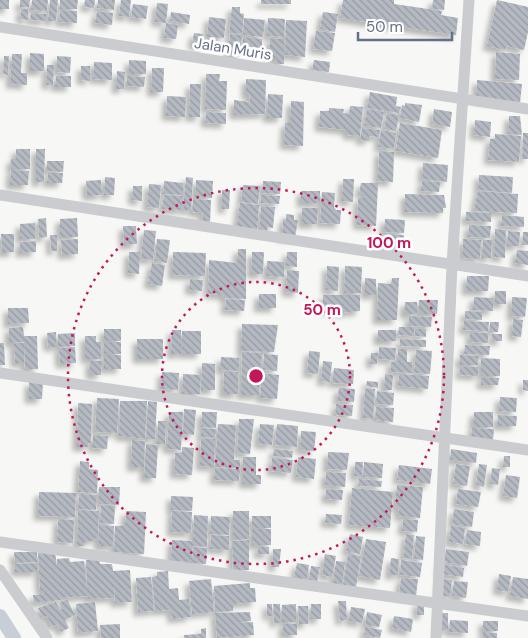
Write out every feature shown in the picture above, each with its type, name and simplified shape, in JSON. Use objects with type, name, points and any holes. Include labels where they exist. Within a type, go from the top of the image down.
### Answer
[{"type":"street","points":[[436,638],[452,265],[469,0]]},
{"type":"street","name":"Jalan Muris","points":[[0,28],[528,108]]},
{"type":"street","points":[[0,194],[528,276]]},
{"type":"street","points":[[0,373],[528,450]]},
{"type":"street","points":[[0,542],[528,616]]},
{"type":"street","points":[[0,570],[46,638]]},
{"type":"building","points":[[0,0],[9,0],[9,9],[0,9]]},
{"type":"building","points":[[20,0],[30,0],[29,7],[20,7]]},
{"type":"building","points":[[32,0],[48,0],[47,11],[31,10]]},
{"type":"building","points":[[50,0],[58,0],[56,21],[48,21]]},
{"type":"building","points":[[60,0],[78,0],[77,9],[60,9]]},
{"type":"building","points":[[85,0],[95,0],[94,8],[84,7]]},
{"type":"building","points":[[98,0],[115,0],[114,10],[97,8]]},
{"type":"building","points":[[121,0],[131,0],[129,17],[119,16]]},
{"type":"building","points":[[261,0],[291,0],[291,4],[261,4]]},
{"type":"building","points":[[343,0],[394,0],[394,4],[442,11],[441,15],[458,18],[456,35],[340,18]]},
{"type":"building","points":[[433,0],[445,0],[444,10],[432,9]]},
{"type":"building","points":[[497,0],[528,7],[528,32],[524,50],[506,46],[505,50],[487,46]]},
{"type":"building","points":[[157,3],[168,4],[166,23],[155,22]]},
{"type":"building","points":[[133,4],[148,6],[146,19],[131,17]]},
{"type":"building","points":[[232,7],[240,7],[240,13],[244,14],[242,34],[229,33]]},
{"type":"building","points":[[21,9],[28,9],[28,20],[20,19]]},
{"type":"building","points":[[60,10],[77,11],[77,23],[59,22]]},
{"type":"building","points":[[97,11],[113,13],[112,25],[95,23]]},
{"type":"building","points":[[171,12],[190,15],[189,24],[170,21]]},
{"type":"building","points":[[323,12],[338,14],[335,32],[320,29]]},
{"type":"building","points":[[31,13],[46,14],[46,21],[30,20]]},
{"type":"building","points":[[209,17],[226,19],[224,38],[207,37]]},
{"type":"building","points":[[244,18],[265,20],[263,37],[243,35]]},
{"type":"building","points":[[268,18],[285,19],[284,37],[267,36]]},
{"type":"building","points":[[286,20],[307,21],[305,57],[285,55]]},
{"type":"building","points":[[166,23],[178,25],[176,39],[164,38]]},
{"type":"building","points":[[316,31],[335,33],[332,51],[313,49]]},
{"type":"building","points":[[194,33],[203,34],[202,46],[192,45]]},
{"type":"building","points":[[230,34],[242,35],[240,56],[228,55]]},
{"type":"building","points":[[243,37],[262,39],[262,48],[242,46]]},
{"type":"building","points":[[270,39],[284,39],[284,64],[277,64],[277,59],[270,59]]},
{"type":"building","points":[[496,52],[520,54],[519,80],[495,79]]},
{"type":"building","points":[[30,53],[44,54],[44,71],[30,71]]},
{"type":"building","points":[[12,54],[22,54],[21,73],[27,73],[27,85],[10,84]]},
{"type":"building","points":[[4,56],[9,56],[8,75],[3,74]]},
{"type":"building","points":[[57,56],[71,57],[70,73],[57,72]]},
{"type":"building","points":[[129,60],[146,61],[146,74],[129,74]]},
{"type":"building","points":[[314,60],[330,62],[329,72],[312,70]]},
{"type":"building","points":[[94,62],[112,63],[112,80],[93,79]]},
{"type":"building","points":[[47,65],[54,65],[53,85],[46,85]]},
{"type":"building","points":[[81,66],[90,66],[90,81],[81,80]]},
{"type":"building","points":[[152,68],[164,68],[163,92],[151,92]]},
{"type":"building","points":[[117,71],[125,72],[124,89],[116,89]]},
{"type":"building","points":[[206,74],[220,74],[219,81],[227,81],[226,110],[205,109]]},
{"type":"building","points":[[56,76],[71,76],[71,87],[55,87]]},
{"type":"building","points":[[127,76],[145,77],[144,87],[127,86]]},
{"type":"building","points":[[246,79],[266,80],[265,114],[234,115],[234,100],[249,102],[249,108],[250,95],[246,95]]},
{"type":"building","points":[[477,80],[522,84],[520,103],[476,99]]},
{"type":"building","points":[[190,84],[201,84],[200,117],[189,117]]},
{"type":"building","points":[[370,92],[397,97],[396,106],[401,107],[399,113],[367,108]]},
{"type":"building","points":[[268,94],[283,95],[282,118],[267,118]]},
{"type":"building","points":[[167,96],[186,97],[185,117],[166,116]]},
{"type":"building","points":[[291,101],[304,102],[303,146],[284,145],[285,123],[290,123]]},
{"type":"building","points":[[405,103],[422,105],[419,122],[400,118],[402,105],[405,106]]},
{"type":"building","points":[[350,106],[363,107],[360,136],[347,135],[347,130],[319,127],[320,111],[329,111],[329,108],[344,109],[343,113],[349,114]]},
{"type":"building","points":[[367,109],[384,112],[381,128],[364,126]]},
{"type":"building","points":[[434,109],[452,112],[450,127],[432,124]]},
{"type":"building","points":[[206,112],[226,113],[226,124],[205,123]]},
{"type":"building","points":[[387,113],[399,115],[396,131],[384,129]]},
{"type":"building","points":[[509,116],[520,116],[522,135],[508,134]]},
{"type":"building","points":[[475,120],[491,122],[490,137],[474,135]]},
{"type":"building","points":[[400,123],[442,130],[438,158],[396,151]]},
{"type":"building","points":[[362,128],[380,130],[379,137],[369,136],[369,141],[360,140]]},
{"type":"building","points":[[381,130],[396,133],[394,149],[378,147]]},
{"type":"building","points":[[523,133],[528,133],[528,159],[522,159]]},
{"type":"building","points":[[495,134],[521,136],[519,162],[488,160],[490,139],[495,139]]},
{"type":"building","points":[[16,149],[30,149],[30,169],[11,169],[11,159],[16,159]]},
{"type":"building","points":[[36,149],[45,149],[44,182],[36,182]]},
{"type":"building","points":[[379,151],[394,152],[393,182],[378,181]]},
{"type":"building","points":[[47,161],[64,161],[63,172],[47,171]]},
{"type":"building","points":[[423,163],[448,165],[447,182],[422,179]]},
{"type":"building","points":[[11,170],[29,171],[28,185],[10,185]]},
{"type":"building","points":[[48,173],[63,173],[62,183],[47,183]]},
{"type":"building","points":[[479,175],[513,177],[512,193],[478,190]]},
{"type":"building","points":[[105,177],[115,178],[114,195],[104,195]]},
{"type":"building","points":[[186,177],[193,178],[191,210],[183,210]]},
{"type":"building","points":[[343,179],[354,179],[353,202],[342,201]]},
{"type":"building","points":[[101,180],[102,195],[87,196],[86,181]]},
{"type":"building","points":[[196,180],[213,181],[212,198],[195,197]]},
{"type":"building","points":[[164,181],[183,183],[183,195],[163,194]]},
{"type":"building","points":[[263,181],[281,182],[280,194],[262,193]]},
{"type":"building","points":[[422,181],[440,182],[439,192],[421,191]]},
{"type":"building","points":[[361,183],[378,183],[376,226],[357,225],[358,198],[365,198],[365,194],[359,194]]},
{"type":"building","points":[[149,184],[161,185],[159,208],[147,207]]},
{"type":"building","points":[[243,185],[260,186],[258,204],[241,202]]},
{"type":"building","points":[[133,186],[142,186],[142,201],[132,200]]},
{"type":"building","points":[[222,190],[230,190],[229,209],[222,209]]},
{"type":"building","points":[[301,191],[320,191],[320,203],[301,203]]},
{"type":"building","points":[[478,191],[518,194],[517,213],[474,211]]},
{"type":"building","points":[[322,192],[335,193],[334,207],[336,210],[341,210],[340,224],[320,223]]},
{"type":"building","points":[[405,194],[444,195],[446,208],[443,208],[443,213],[405,212]]},
{"type":"building","points":[[164,195],[182,196],[182,210],[162,209]]},
{"type":"building","points":[[261,195],[280,196],[279,204],[261,203]]},
{"type":"building","points":[[193,199],[211,200],[210,223],[202,222],[203,213],[192,212]]},
{"type":"building","points":[[240,203],[259,205],[257,231],[237,226]]},
{"type":"building","points":[[261,206],[275,207],[273,228],[267,227],[267,231],[259,230]]},
{"type":"building","points":[[302,208],[318,208],[317,224],[302,224]]},
{"type":"building","points":[[466,212],[491,213],[491,222],[466,221]]},
{"type":"building","points":[[286,214],[294,215],[294,220],[298,220],[295,238],[282,237],[283,219],[286,220]]},
{"type":"building","points":[[502,215],[524,217],[524,227],[501,226]]},
{"type":"building","points":[[46,218],[47,237],[39,238],[38,219]]},
{"type":"building","points":[[77,218],[78,237],[60,237],[60,219]]},
{"type":"building","points":[[385,219],[405,220],[404,233],[384,232]]},
{"type":"building","points":[[35,223],[35,239],[20,239],[20,224]]},
{"type":"building","points":[[469,225],[491,226],[490,238],[468,237]]},
{"type":"building","points":[[123,226],[136,226],[137,244],[124,245]]},
{"type":"building","points":[[495,229],[506,230],[505,258],[494,257]]},
{"type":"building","points":[[144,230],[156,231],[153,260],[141,259]]},
{"type":"building","points":[[508,231],[520,232],[519,246],[507,246]]},
{"type":"building","points":[[523,232],[528,232],[528,245],[522,245]]},
{"type":"building","points":[[1,234],[14,234],[14,252],[2,253]]},
{"type":"building","points":[[385,234],[404,235],[403,245],[385,245]]},
{"type":"building","points":[[50,235],[57,235],[57,251],[51,251]]},
{"type":"building","points":[[78,239],[78,254],[62,255],[61,240]]},
{"type":"building","points":[[157,239],[170,240],[167,263],[155,261]]},
{"type":"building","points":[[463,239],[481,240],[480,259],[462,258]]},
{"type":"building","points":[[483,240],[492,240],[491,258],[482,258]]},
{"type":"building","points":[[36,241],[36,252],[20,253],[20,242]]},
{"type":"building","points":[[238,249],[246,249],[246,299],[223,298],[224,295],[208,294],[209,260],[237,263]]},
{"type":"building","points":[[517,250],[528,251],[528,265],[515,263]]},
{"type":"building","points":[[129,252],[140,252],[139,274],[128,273]]},
{"type":"building","points":[[173,252],[206,253],[205,276],[172,275]]},
{"type":"building","points":[[252,252],[264,252],[263,274],[251,274]]},
{"type":"building","points":[[287,252],[297,252],[297,267],[286,266]]},
{"type":"building","points":[[267,261],[284,262],[284,277],[267,276]]},
{"type":"building","points":[[152,263],[165,265],[162,286],[148,284]]},
{"type":"building","points":[[327,266],[339,267],[338,291],[326,290]]},
{"type":"building","points":[[345,266],[362,267],[361,293],[344,293]]},
{"type":"building","points":[[287,270],[299,271],[298,293],[286,292]]},
{"type":"building","points":[[467,276],[489,276],[488,291],[466,291]]},
{"type":"building","points":[[365,278],[376,279],[376,295],[365,295]]},
{"type":"building","points":[[392,278],[399,278],[397,320],[377,320],[378,283],[391,284]]},
{"type":"building","points":[[190,279],[203,280],[202,291],[189,290]]},
{"type":"building","points":[[495,291],[506,291],[506,304],[495,304]]},
{"type":"building","points":[[259,294],[276,294],[276,308],[258,308]]},
{"type":"building","points":[[323,295],[360,295],[360,311],[338,313],[338,308],[323,311]]},
{"type":"building","points":[[474,297],[493,298],[493,311],[473,310]]},
{"type":"building","points":[[512,297],[527,298],[525,317],[511,316]]},
{"type":"building","points":[[226,299],[245,300],[244,311],[225,310]]},
{"type":"building","points":[[419,300],[438,300],[437,314],[419,314]]},
{"type":"building","points":[[405,302],[417,302],[417,314],[404,314]]},
{"type":"building","points":[[8,308],[28,308],[29,323],[8,324]]},
{"type":"building","points":[[465,311],[482,312],[482,320],[465,319]]},
{"type":"building","points":[[409,316],[432,317],[431,327],[409,326]]},
{"type":"building","points":[[513,319],[523,320],[521,337],[512,336]]},
{"type":"building","points":[[464,321],[489,322],[488,331],[463,330]]},
{"type":"building","points":[[490,322],[499,322],[498,332],[490,332]]},
{"type":"building","points":[[242,324],[278,325],[274,352],[241,351]]},
{"type":"building","points":[[23,327],[24,336],[37,336],[38,369],[25,369],[24,342],[9,343],[9,328]]},
{"type":"building","points":[[399,327],[414,327],[414,336],[398,335]]},
{"type":"building","points":[[104,329],[121,329],[121,341],[104,341]]},
{"type":"building","points":[[415,329],[426,329],[426,337],[415,336]]},
{"type":"building","points":[[172,330],[181,330],[181,354],[171,354]]},
{"type":"building","points":[[378,330],[396,330],[396,341],[378,341]]},
{"type":"building","points":[[182,331],[201,331],[201,354],[182,354]]},
{"type":"building","points":[[56,332],[57,347],[48,347],[47,333]]},
{"type":"building","points":[[470,332],[488,333],[488,343],[470,342]]},
{"type":"building","points":[[75,333],[75,346],[58,347],[58,334]]},
{"type":"building","points":[[492,334],[502,334],[502,341],[492,341]]},
{"type":"building","points":[[85,336],[96,336],[96,342],[101,342],[101,359],[85,359]]},
{"type":"building","points":[[137,339],[163,339],[163,359],[137,359]]},
{"type":"building","points":[[400,339],[426,340],[426,347],[400,346]]},
{"type":"building","points":[[104,342],[121,342],[121,354],[104,354]]},
{"type":"building","points":[[0,343],[4,343],[5,365],[0,365]]},
{"type":"building","points":[[14,343],[24,343],[24,363],[15,363]]},
{"type":"building","points":[[465,345],[490,346],[489,355],[464,354]]},
{"type":"building","points":[[75,347],[76,363],[60,364],[59,348]]},
{"type":"building","points":[[379,347],[396,348],[395,360],[379,359]]},
{"type":"building","points":[[398,349],[407,349],[407,362],[412,362],[412,373],[391,372],[391,362],[398,362]]},
{"type":"building","points":[[416,350],[432,351],[430,374],[414,373]]},
{"type":"building","points":[[309,351],[320,352],[318,374],[307,373]]},
{"type":"building","points":[[242,352],[262,353],[261,377],[253,376],[260,377],[259,395],[241,395]]},
{"type":"building","points":[[371,353],[378,353],[377,364],[370,364]]},
{"type":"building","points":[[264,354],[278,355],[277,371],[263,370]]},
{"type":"building","points":[[104,355],[121,355],[121,369],[104,369]]},
{"type":"building","points":[[460,355],[478,356],[478,365],[460,365]]},
{"type":"building","points":[[221,357],[239,358],[239,371],[220,370]]},
{"type":"building","points":[[481,358],[500,359],[500,376],[481,376]]},
{"type":"building","points":[[90,361],[102,361],[101,375],[90,375]]},
{"type":"building","points":[[323,361],[332,362],[330,382],[321,381]]},
{"type":"building","points":[[202,363],[215,364],[215,390],[201,390]]},
{"type":"building","points":[[460,367],[479,367],[478,376],[460,375]]},
{"type":"building","points":[[334,368],[354,370],[353,384],[332,383]]},
{"type":"building","points":[[162,372],[179,373],[178,390],[161,389]]},
{"type":"building","points":[[224,372],[238,372],[238,394],[223,394]]},
{"type":"building","points":[[262,373],[279,375],[277,399],[260,398]]},
{"type":"building","points":[[183,374],[201,375],[200,394],[182,394]]},
{"type":"building","points":[[385,374],[393,375],[392,390],[384,390]]},
{"type":"building","points":[[399,374],[429,376],[428,389],[398,386]]},
{"type":"building","points":[[481,378],[499,378],[498,385],[481,385]]},
{"type":"building","points":[[523,380],[528,380],[528,391],[523,390]]},
{"type":"building","points":[[367,381],[378,382],[378,388],[366,386]]},
{"type":"building","points":[[29,382],[43,382],[42,399],[29,399]]},
{"type":"building","points":[[339,388],[355,389],[354,402],[337,401]]},
{"type":"building","points":[[365,389],[375,389],[373,419],[363,418]]},
{"type":"building","points":[[377,391],[394,393],[393,405],[376,404]]},
{"type":"building","points":[[500,397],[517,398],[516,412],[499,411]]},
{"type":"building","points":[[97,398],[119,399],[117,433],[95,432]]},
{"type":"building","points":[[120,401],[147,401],[145,439],[119,436]]},
{"type":"building","points":[[148,401],[157,402],[155,439],[146,439]]},
{"type":"building","points":[[78,403],[92,404],[91,443],[88,443],[88,447],[77,447]]},
{"type":"building","points":[[336,404],[353,405],[352,416],[335,415]]},
{"type":"building","points":[[376,407],[394,408],[393,422],[375,420]]},
{"type":"building","points":[[184,409],[196,410],[194,435],[183,434]]},
{"type":"building","points":[[169,412],[183,412],[181,450],[167,449]]},
{"type":"building","points":[[202,412],[217,412],[216,428],[201,427]]},
{"type":"building","points":[[474,412],[493,412],[493,427],[473,427]]},
{"type":"building","points":[[498,415],[517,416],[516,426],[497,426]]},
{"type":"building","points":[[239,419],[254,419],[250,454],[237,453]]},
{"type":"building","points":[[158,421],[166,421],[165,444],[157,444]]},
{"type":"building","points":[[218,424],[236,425],[234,460],[240,460],[240,468],[215,467]]},
{"type":"building","points":[[260,424],[274,425],[272,445],[258,444]]},
{"type":"building","points":[[277,424],[298,426],[297,447],[275,445]]},
{"type":"building","points":[[201,428],[216,429],[215,438],[201,437]]},
{"type":"building","points":[[472,428],[494,429],[493,440],[471,439]]},
{"type":"building","points":[[301,431],[316,432],[314,451],[300,450]]},
{"type":"building","points":[[93,435],[108,436],[107,449],[92,448]]},
{"type":"building","points":[[201,439],[215,439],[214,467],[200,466]]},
{"type":"building","points":[[132,440],[145,441],[144,467],[131,467]]},
{"type":"building","points":[[146,444],[158,445],[156,478],[144,478]]},
{"type":"building","points":[[182,447],[194,448],[192,475],[174,474],[175,453],[182,453]]},
{"type":"building","points":[[274,449],[293,451],[292,458],[273,456]]},
{"type":"building","points":[[451,449],[477,453],[476,463],[450,460]]},
{"type":"building","points":[[328,452],[349,453],[347,470],[327,469]]},
{"type":"building","points":[[504,456],[510,456],[510,467],[503,467]]},
{"type":"building","points":[[243,457],[256,457],[256,475],[261,475],[261,484],[243,484]]},
{"type":"building","points":[[298,457],[316,459],[314,479],[296,477]]},
{"type":"building","points":[[272,458],[293,460],[291,473],[271,471]]},
{"type":"building","points":[[80,461],[89,462],[89,469],[98,470],[97,493],[78,492]]},
{"type":"building","points":[[355,462],[363,462],[362,477],[354,476]]},
{"type":"building","points":[[364,462],[383,464],[382,478],[363,477]]},
{"type":"building","points":[[456,464],[470,466],[467,486],[453,484]]},
{"type":"building","points":[[479,464],[487,465],[484,487],[476,485]]},
{"type":"building","points":[[399,465],[432,469],[430,484],[397,480]]},
{"type":"building","points":[[215,468],[240,469],[239,481],[214,480]]},
{"type":"building","points":[[492,468],[500,469],[498,485],[490,484]]},
{"type":"building","points":[[326,472],[346,473],[345,487],[325,485]]},
{"type":"building","points":[[506,475],[520,477],[517,498],[503,496]]},
{"type":"building","points":[[359,479],[382,481],[381,487],[358,486]]},
{"type":"building","points":[[397,485],[423,487],[420,518],[398,516],[399,508],[395,507]]},
{"type":"building","points":[[99,487],[120,487],[119,505],[99,504]]},
{"type":"building","points":[[352,488],[393,492],[390,528],[349,525]]},
{"type":"building","points":[[326,489],[343,490],[342,500],[326,499]]},
{"type":"building","points":[[458,489],[481,492],[478,507],[456,504]]},
{"type":"building","points":[[39,492],[76,493],[75,517],[38,516]]},
{"type":"building","points":[[79,494],[97,495],[96,510],[78,509]]},
{"type":"building","points":[[171,496],[193,497],[192,511],[171,510]]},
{"type":"building","points":[[101,506],[115,506],[114,524],[100,523]]},
{"type":"building","points":[[454,509],[474,512],[472,527],[452,524]]},
{"type":"building","points":[[78,510],[99,511],[98,538],[93,538],[93,541],[85,541],[84,546],[77,546]]},
{"type":"building","points":[[126,511],[146,512],[144,554],[114,552],[115,526],[125,526]]},
{"type":"building","points":[[172,511],[192,512],[191,533],[171,532]]},
{"type":"building","points":[[233,511],[249,511],[249,539],[233,539]]},
{"type":"building","points":[[326,514],[342,515],[341,524],[325,523]]},
{"type":"building","points":[[194,515],[208,516],[207,547],[192,546],[192,562],[171,561],[172,540],[193,541]]},
{"type":"building","points":[[211,516],[230,517],[229,535],[210,534]]},
{"type":"building","points":[[252,516],[271,516],[271,528],[252,528]]},
{"type":"building","points":[[58,519],[74,520],[73,543],[57,542]]},
{"type":"building","points":[[403,519],[418,520],[417,532],[402,531]]},
{"type":"building","points":[[99,525],[114,526],[113,546],[98,546]]},
{"type":"building","points":[[451,526],[465,528],[463,544],[449,542]]},
{"type":"building","points":[[252,529],[271,529],[271,545],[252,545]]},
{"type":"building","points":[[467,530],[481,532],[480,546],[465,544]]},
{"type":"building","points":[[350,534],[363,537],[360,554],[346,551]]},
{"type":"building","points":[[406,534],[414,535],[412,559],[403,558]]},
{"type":"building","points":[[211,535],[229,536],[229,550],[210,549]]},
{"type":"building","points":[[416,536],[425,537],[423,560],[414,559]]},
{"type":"building","points":[[366,539],[386,542],[380,580],[359,576]]},
{"type":"building","points":[[249,540],[249,570],[233,570],[232,541]]},
{"type":"building","points":[[193,547],[207,548],[206,564],[192,563]]},
{"type":"building","points":[[258,547],[269,547],[269,554],[258,554]]},
{"type":"building","points":[[273,549],[281,549],[279,567],[272,567]]},
{"type":"building","points":[[446,549],[469,552],[467,566],[444,562]]},
{"type":"building","points":[[14,552],[37,552],[37,562],[15,563]]},
{"type":"building","points":[[55,552],[57,567],[57,559],[69,558],[70,562],[84,561],[87,591],[86,560],[99,559],[100,564],[112,564],[113,571],[130,570],[132,602],[115,603],[114,585],[114,598],[88,599],[88,596],[60,598],[59,588],[60,600],[34,603],[33,595],[44,594],[43,590],[40,590],[38,553]]},
{"type":"building","points":[[325,554],[336,556],[332,577],[322,575]]},
{"type":"building","points":[[348,554],[361,556],[356,587],[343,585]]},
{"type":"building","points":[[391,558],[399,559],[398,575],[389,575]]},
{"type":"building","points":[[401,560],[422,563],[420,577],[400,575]]},
{"type":"building","points":[[336,561],[345,562],[342,585],[333,584]]},
{"type":"building","points":[[37,563],[37,572],[15,572],[15,564]]},
{"type":"building","points":[[297,563],[309,565],[307,580],[294,578]]},
{"type":"building","points":[[441,564],[464,568],[463,577],[440,574]]},
{"type":"building","points":[[311,566],[320,567],[317,582],[309,580]]},
{"type":"building","points":[[168,571],[169,589],[178,588],[179,600],[189,599],[191,617],[172,619],[171,610],[155,611],[152,577],[157,576],[157,572]]},
{"type":"building","points":[[499,574],[511,576],[508,592],[497,590]]},
{"type":"building","points":[[151,577],[154,611],[138,612],[136,578]]},
{"type":"building","points":[[513,577],[528,579],[528,599],[510,596]]},
{"type":"building","points":[[401,578],[418,579],[416,596],[399,595]]},
{"type":"building","points":[[211,579],[214,612],[192,614],[189,581]]},
{"type":"building","points":[[441,579],[452,580],[450,597],[439,595]]},
{"type":"building","points":[[454,581],[468,582],[466,598],[452,596]]},
{"type":"building","points":[[250,583],[250,588],[255,588],[256,602],[233,604],[233,611],[215,612],[214,586]]},
{"type":"building","points":[[67,599],[75,615],[65,620],[69,628],[61,632],[57,624],[52,627],[47,616],[43,618],[38,608],[56,602],[60,610],[62,609],[59,603]]},
{"type":"building","points":[[338,601],[346,601],[347,620],[340,621]]},
{"type":"building","points":[[95,602],[98,631],[78,633],[76,604]]},
{"type":"building","points":[[417,602],[424,602],[424,615],[417,615]]},
{"type":"building","points":[[267,604],[272,604],[272,616],[267,616]]},
{"type":"building","points":[[273,604],[280,604],[280,623],[274,623]]},
{"type":"building","points":[[296,604],[296,622],[282,622],[282,605]]},
{"type":"building","points":[[311,604],[321,604],[321,619],[311,619]]},
{"type":"building","points":[[298,606],[308,606],[308,624],[299,624]]},
{"type":"building","points":[[351,607],[365,609],[362,623],[349,621]]},
{"type":"building","points":[[250,612],[251,621],[233,623],[253,622],[254,635],[217,638],[215,613]]},
{"type":"building","points":[[367,612],[382,615],[379,627],[365,625]]},
{"type":"building","points":[[439,613],[448,613],[448,630],[439,630]]},
{"type":"building","points":[[394,616],[413,619],[411,632],[392,628]]},
{"type":"building","points":[[450,620],[468,621],[468,633],[449,632]]},
{"type":"building","points":[[483,621],[498,621],[498,631],[483,631]]},
{"type":"building","points":[[120,624],[120,638],[101,638],[100,625]]},
{"type":"building","points":[[283,624],[297,624],[297,635],[283,635]]},
{"type":"building","points":[[365,627],[382,630],[380,638],[364,635]]},
{"type":"building","points":[[206,628],[206,638],[184,638],[184,635],[201,634],[201,629]]},
{"type":"building","points":[[483,632],[497,633],[497,638],[483,638]]},
{"type":"waterway","points":[[0,616],[14,638]]}]
